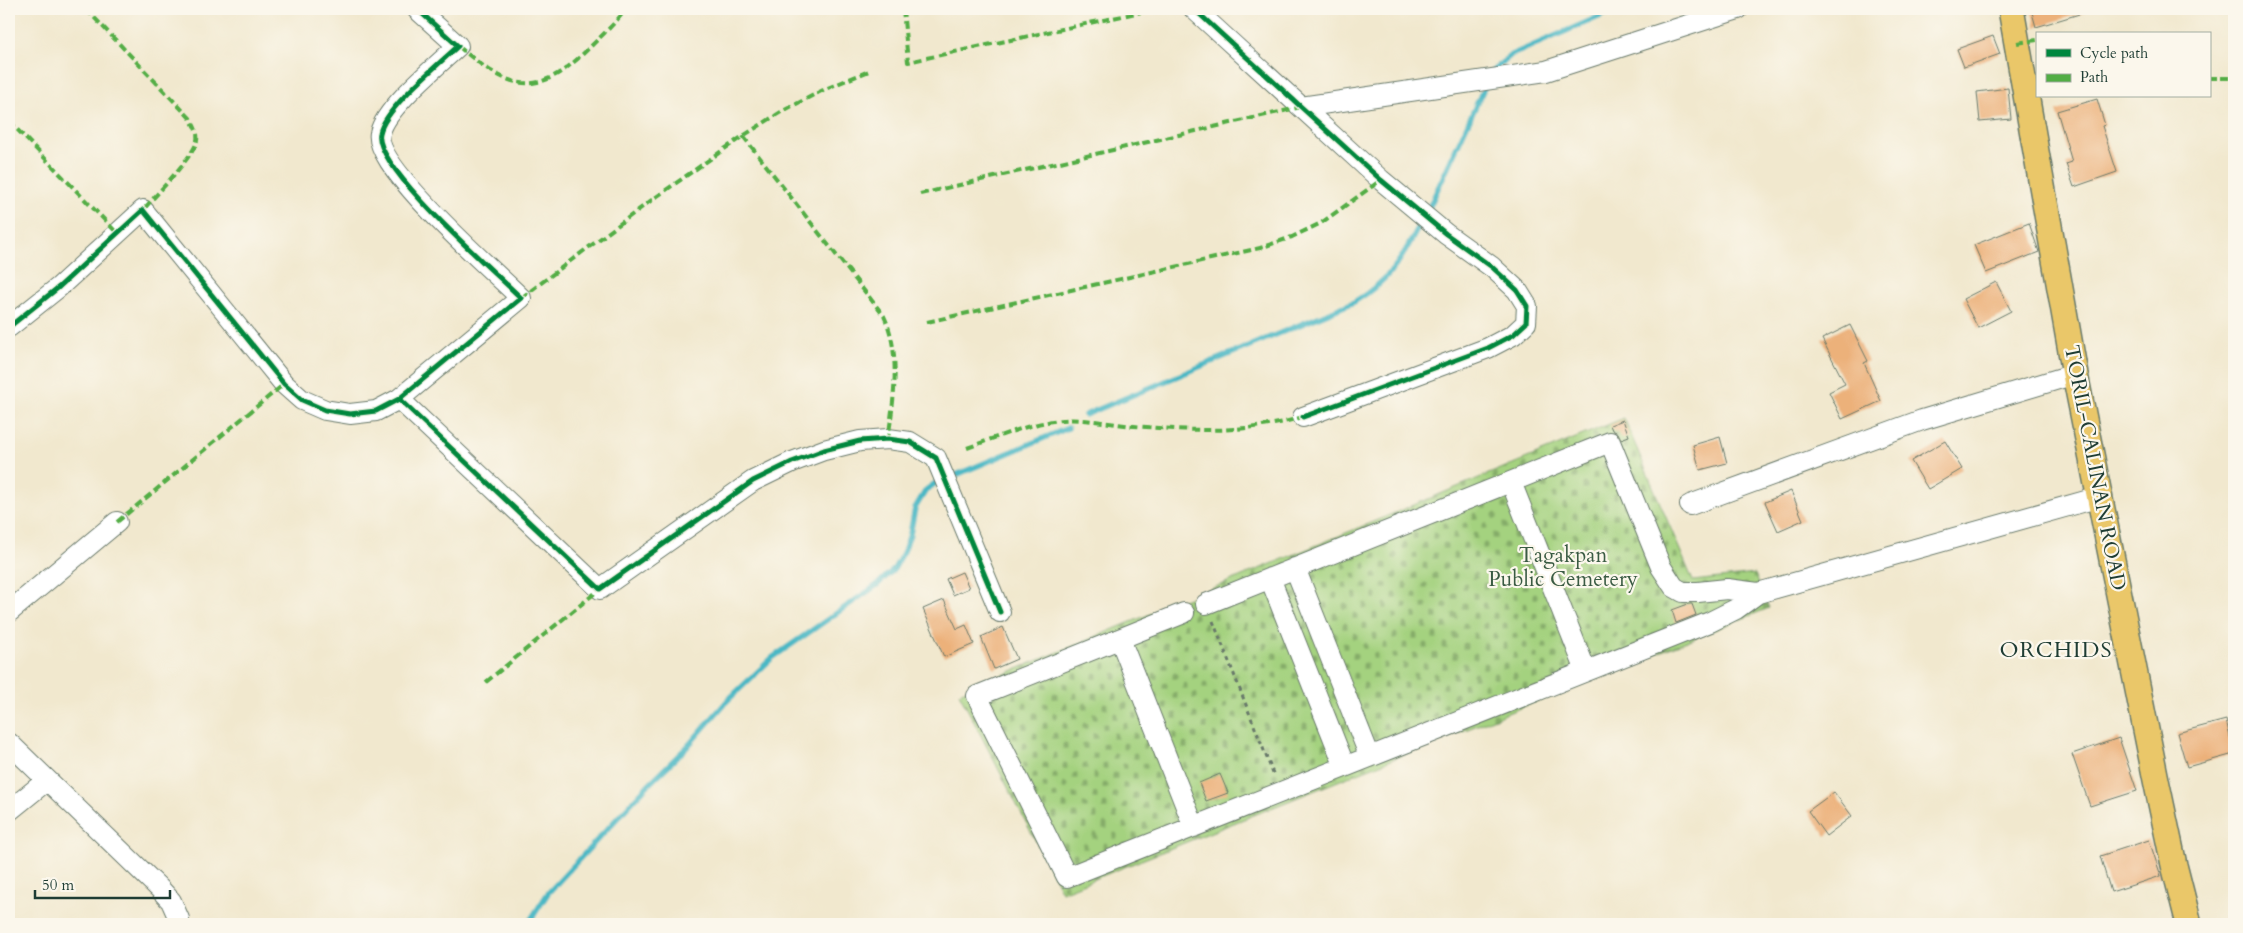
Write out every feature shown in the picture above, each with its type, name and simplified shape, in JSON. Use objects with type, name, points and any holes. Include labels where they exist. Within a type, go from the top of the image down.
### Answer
[{"type":"main road","name":"TORIL-CALINAN ROAD","points":[[2011,9],[2075,374],[2160,799],[2189,924]]},
{"type":"street","points":[[9,327],[66,280],[143,210],[284,384],[302,400],[325,410],[350,414],[376,411],[399,399],[521,298],[407,187],[382,151],[379,135],[385,121],[405,97],[458,46],[417,9]]},
{"type":"street","points":[[1194,9],[1381,180],[1446,234],[1492,267],[1517,290],[1527,306],[1526,323],[1513,335],[1488,348],[1303,417]]},
{"type":"street","points":[[1301,107],[1546,71],[1738,9]]},
{"type":"street","points":[[1690,506],[1922,420],[2075,374]]},
{"type":"street","points":[[399,399],[600,589],[753,481],[792,462],[824,450],[860,441],[888,439],[910,442],[936,458],[1000,612]]},
{"type":"street","points":[[1206,604],[1610,442],[1661,567],[1674,587],[1682,592],[1727,589],[1758,593]]},
{"type":"street","points":[[1511,482],[1586,671]]},
{"type":"street","points":[[1184,613],[978,696],[1067,877],[1724,616],[1758,593],[2100,497]]},
{"type":"street","points":[[9,612],[117,522]]},
{"type":"street","points":[[1295,568],[1370,757]]},
{"type":"street","points":[[1270,578],[1345,767]]},
{"type":"street","points":[[1120,639],[1194,827]]},
{"type":"street","points":[[9,743],[46,781],[159,888],[171,901],[179,918]]},
{"type":"street","points":[[9,811],[46,781]]},
{"type":"path","points":[[1206,604],[1280,792]]},
{"type":"green space","name":"Tagakpan Public Cemetery","points":[[1624,418],[1693,581],[1755,574],[1769,608],[1062,892],[959,693]]},
{"type":"building","points":[[2031,9],[2085,9],[2086,12],[2036,27]]},
{"type":"building","points":[[1993,36],[2000,54],[1964,67],[1957,49]]},
{"type":"building","points":[[2008,88],[2011,119],[1980,122],[1977,92]]},
{"type":"building","points":[[2097,99],[2105,125],[2102,126],[2117,172],[2074,187],[2066,164],[2072,162],[2057,111]]},
{"type":"building","points":[[2029,223],[2039,252],[1986,273],[1974,245]]},
{"type":"building","points":[[1996,282],[2011,311],[1978,328],[1963,299]]},
{"type":"building","points":[[1850,325],[1868,361],[1864,363],[1881,401],[1842,419],[1829,392],[1845,384],[1822,339]]},
{"type":"building","points":[[1623,420],[1629,436],[1621,439],[1618,433],[1612,430],[1610,425]]},
{"type":"building","points":[[1720,437],[1727,463],[1700,470],[1693,445]]},
{"type":"building","points":[[1945,441],[1962,469],[1928,489],[1911,461]]},
{"type":"building","points":[[1791,491],[1803,520],[1778,531],[1765,502]]},
{"type":"building","points":[[962,572],[969,588],[953,595],[946,579]]},
{"type":"building","points":[[944,600],[957,629],[966,625],[974,644],[944,657],[923,609]]},
{"type":"building","points":[[1692,604],[1696,615],[1676,623],[1672,610]]},
{"type":"building","points":[[1003,627],[1017,659],[994,669],[981,637]]},
{"type":"building","points":[[2226,720],[2234,754],[2187,767],[2177,733]]},
{"type":"building","points":[[2119,738],[2137,791],[2090,806],[2072,754]]},
{"type":"building","points":[[1220,774],[1228,793],[1206,801],[1199,783]]},
{"type":"building","points":[[1834,792],[1852,816],[1826,836],[1808,811]]},
{"type":"building","points":[[2149,840],[2161,876],[2111,892],[2100,856]]},
{"type":"waterway","points":[[1494,70],[1511,55],[1617,9]]},
{"type":"waterway","points":[[1427,212],[1484,88]]},
{"type":"waterway","points":[[1085,415],[1354,302],[1377,286],[1393,269],[1407,249],[1420,224]]},
{"type":"waterway","points":[[956,475],[1068,428]]},
{"type":"waterway","points":[[528,924],[548,893],[648,785],[687,747],[727,701],[772,658],[877,585],[894,569],[904,551],[910,534],[915,508],[926,490],[937,482]]},
{"type":"marked path","points":[[86,9],[190,118],[196,130],[197,140],[193,150],[143,210]]},
{"type":"marked path","points":[[458,46],[492,72],[507,79],[522,83],[536,82],[552,77],[568,67],[607,31],[626,9]]},
{"type":"marked path","points":[[903,9],[908,62],[1155,9]]},
{"type":"marked path","points":[[2017,43],[2036,40]]},
{"type":"marked path","points":[[521,298],[649,202],[743,136],[781,112],[825,89],[869,71]]},
{"type":"marked path","points":[[2210,78],[2234,78]]},
{"type":"marked path","points":[[920,194],[1301,107]]},
{"type":"marked path","points":[[9,121],[118,234]]},
{"type":"marked path","points":[[743,136],[884,316],[893,345],[895,376],[888,439]]},
{"type":"marked path","points":[[927,322],[1260,248],[1292,237],[1321,223],[1381,180]]},
{"type":"marked path","points":[[117,522],[284,384]]},
{"type":"marked path","points":[[967,448],[1026,427],[1062,420],[1089,420],[1134,426],[1219,430],[1260,426],[1303,417]]},
{"type":"marked path","points":[[486,682],[600,589]]},
{"type":"marked path","points":[[179,919],[179,924]]},
{"type":"cycle path","points":[[9,327],[59,287],[143,210],[284,384],[302,400],[325,410],[350,414],[376,411],[399,399],[521,298],[414,193],[395,169],[383,148],[380,133],[391,112],[413,87],[458,46],[417,9]]},
{"type":"cycle path","points":[[1194,9],[1381,180],[1446,234],[1492,267],[1517,290],[1527,306],[1526,323],[1513,335],[1488,348],[1303,417]]},
{"type":"cycle path","points":[[399,399],[600,589],[753,481],[792,462],[824,450],[860,441],[888,439],[910,442],[936,458],[1000,612]]},
{"type":"district","name":"ORCHIDS","points":[[2056,650]]}]
